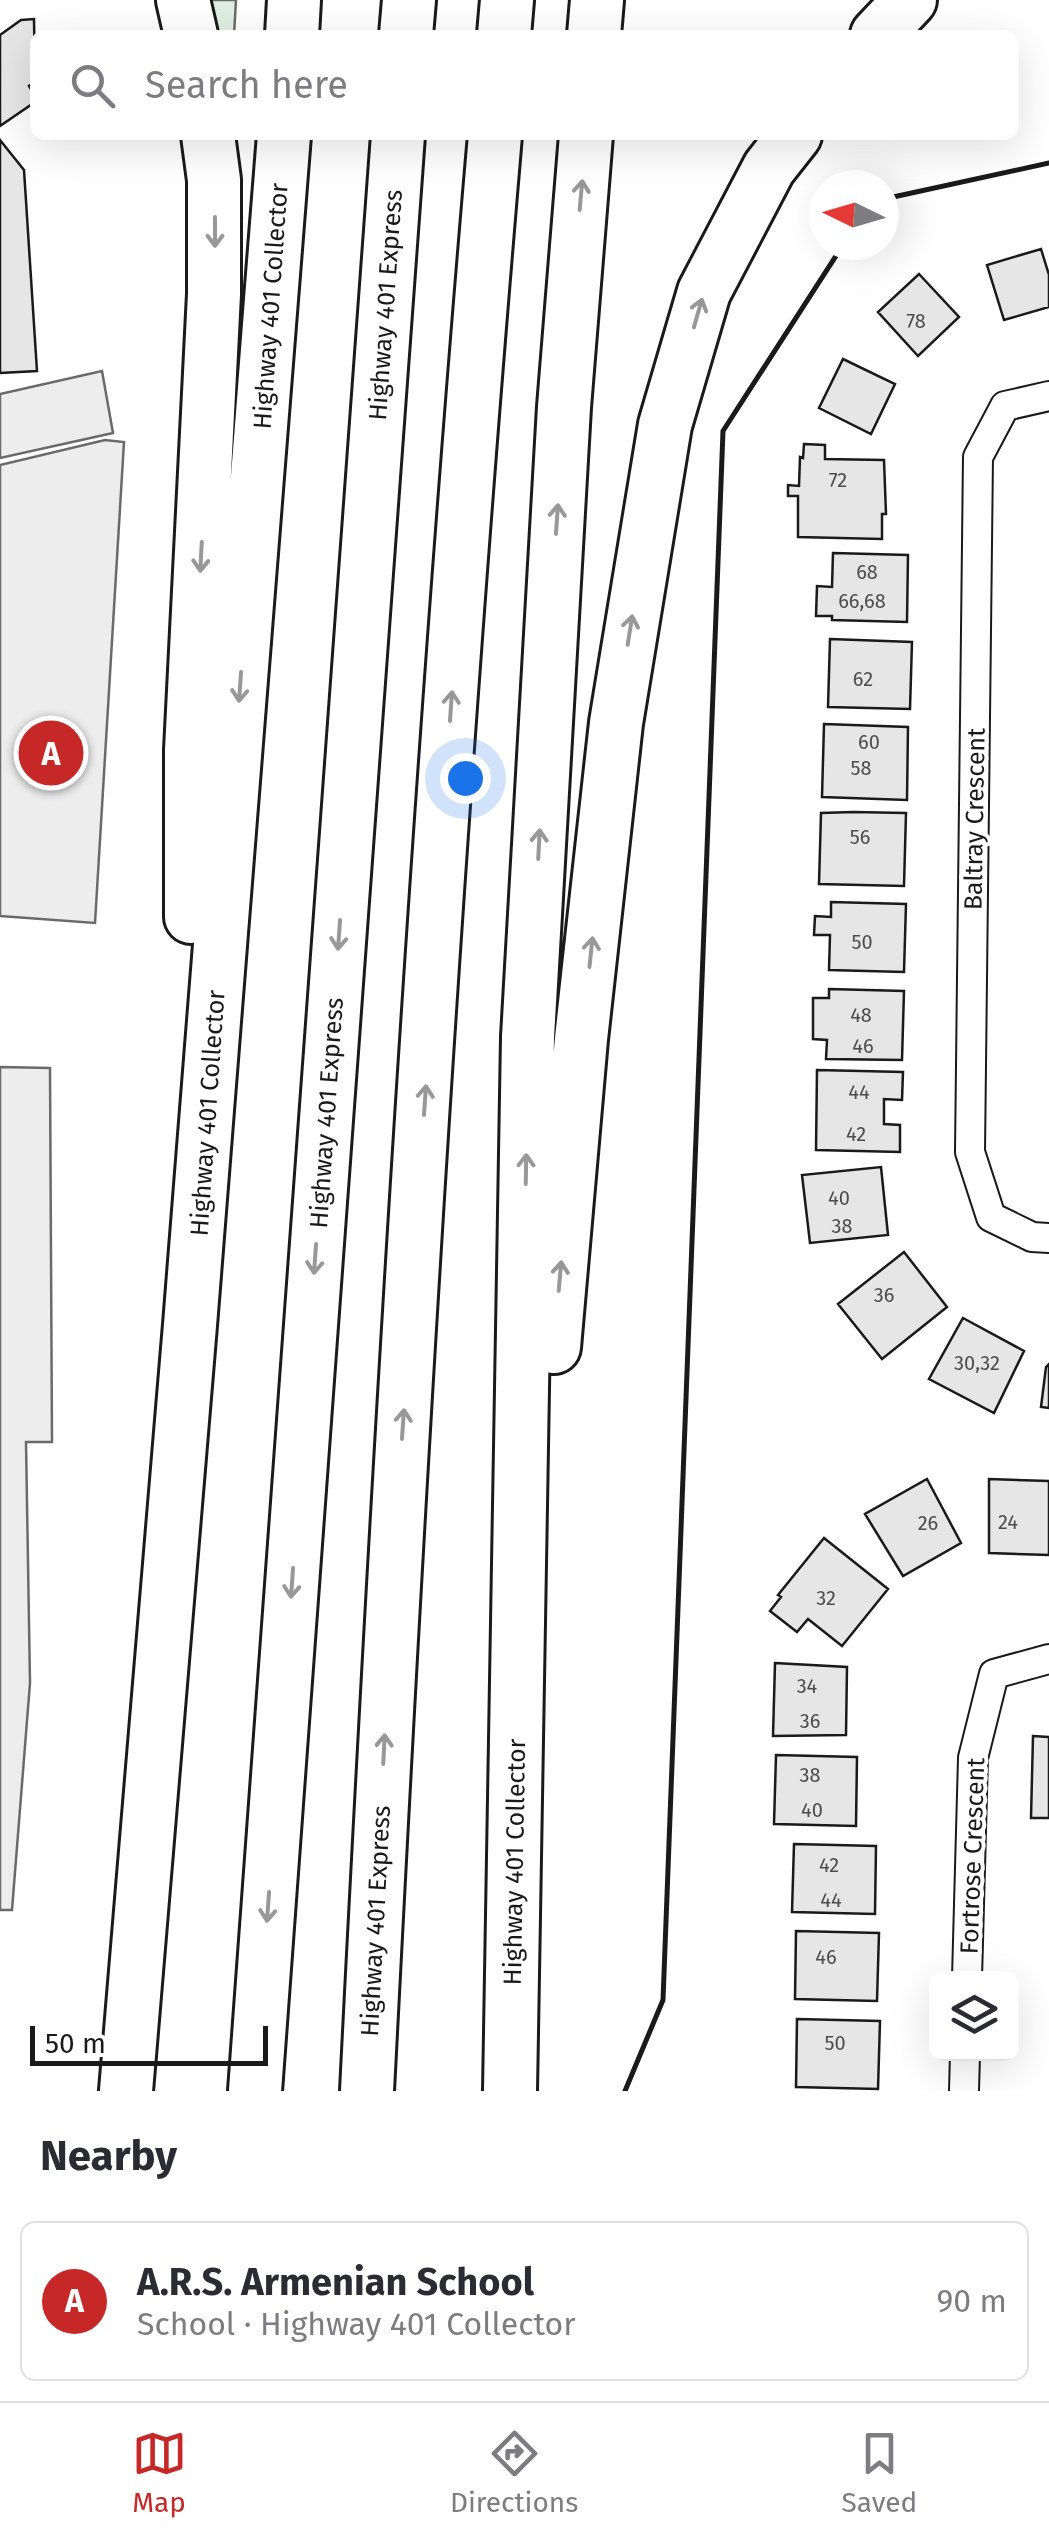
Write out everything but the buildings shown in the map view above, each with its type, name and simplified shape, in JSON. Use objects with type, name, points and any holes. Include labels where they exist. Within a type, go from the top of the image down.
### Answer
[{"type":"highway","points":[[183,0],[190,30]]},
{"type":"highway","points":[[292,30],[294,0]]},
{"type":"highway","points":[[406,30],[408,0]]},
{"type":"highway","points":[[504,30],[506,0]]},
{"type":"highway","points":[[594,30],[597,0]]},
{"type":"highway","points":[[882,30],[910,0]]},
{"type":"highway","points":[[190,1325],[191,750],[216,230],[209,140]]},
{"type":"highway","name":"Highway 401 Collector","points":[[126,2091],[284,140]]},
{"type":"highway","name":"Highway 401 Express","points":[[255,2091],[398,140]]},
{"type":"highway","name":"Highway 401 Express","points":[[367,2091],[395,1534],[471,414],[495,140]]},
{"type":"highway","name":"Highway 401 Collector","points":[[510,2091],[528,1037],[563,426],[586,140]]},
{"type":"highway","points":[[517,1651],[553,1356],[581,1039],[616,724],[665,425],[704,292],[768,168],[791,140]]},
{"type":"highway","points":[[115,2091],[145,1857]]},
{"type":"street","name":"Baltray Crescent","points":[[1049,396],[1006,406],[978,457],[970,1152],[991,1216],[1032,1237],[1049,1238]]},
{"type":"street","name":"Fortrose Crescent","points":[[967,1971],[973,1758],[994,1674],[1049,1659]]},
{"type":"street","points":[[964,2091],[965,2061]]},
{"type":"green space","points":[[197,0],[236,0],[234,30],[203,30]]},
{"type":"shaded area","points":[[102,371],[113,433],[0,458],[0,394]]},
{"type":"shaded area","points":[[105,440],[124,442],[95,923],[0,916],[0,465]]},
{"type":"shaded area","points":[[0,1067],[50,1068],[52,1442],[26,1442],[30,1683],[12,1910],[0,1910]]},
{"type":"wall","points":[[899,196],[1049,163]]},
{"type":"wall","points":[[625,2091],[663,2000],[723,431],[833,260]]},
{"type":"place","name":"A.R.S. Armenian School","points":[[51,753]]}]
